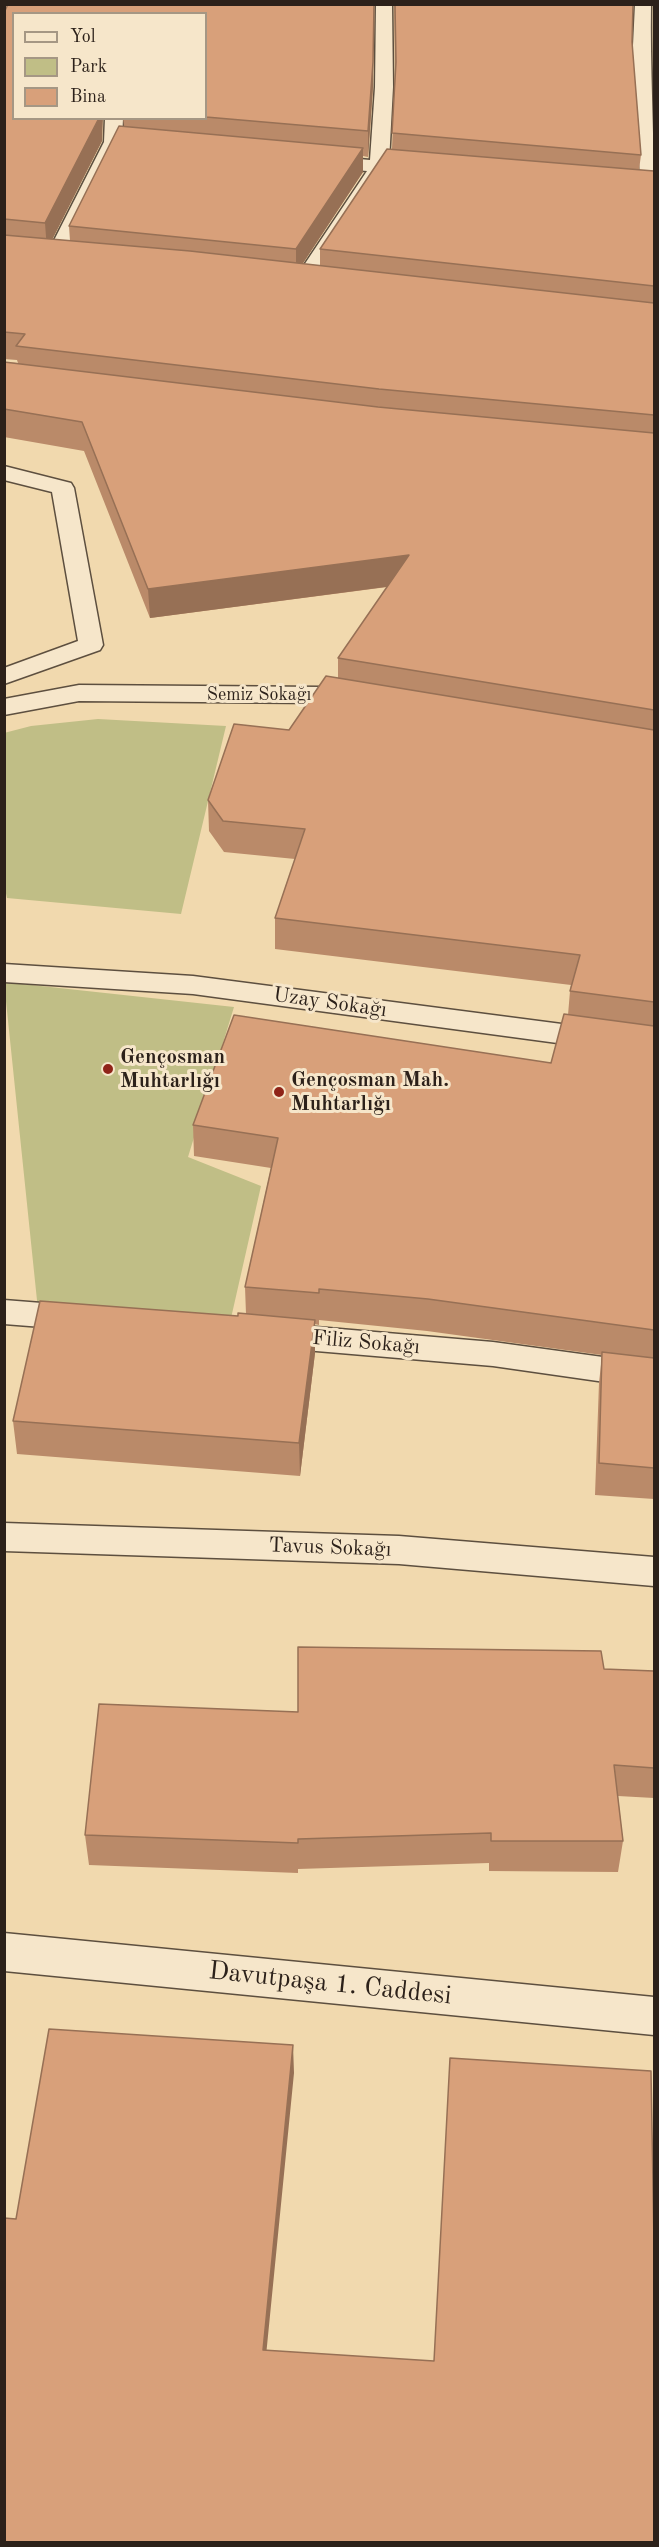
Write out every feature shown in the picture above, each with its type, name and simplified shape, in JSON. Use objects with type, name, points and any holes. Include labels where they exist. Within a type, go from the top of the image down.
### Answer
[{"type":"street","points":[[302,283],[379,167],[384,87],[384,4]]},
{"type":"street","points":[[628,188],[653,190],[641,66],[643,4]]},
{"type":"street","points":[[78,260],[45,257],[113,142],[114,120]]},
{"type":"street","points":[[113,142],[136,144]]},
{"type":"street","points":[[298,159],[434,171]]},
{"type":"street","points":[[280,280],[325,285]]},
{"type":"street","points":[[4,473],[63,488],[91,645],[4,677]]},
{"type":"street","name":"Semiz Sokağı","points":[[4,707],[79,693],[321,695],[378,705]]},
{"type":"street","name":"Uzay Sokağı","points":[[4,973],[193,985],[654,1046]]},
{"type":"street","points":[[4,1312],[112,1321]]},
{"type":"street","name":"Filiz Sokağı","points":[[243,1332],[493,1354],[654,1377]]},
{"type":"street","name":"Tavus Sokağı","points":[[4,1537],[399,1551],[654,1572]]},
{"type":"street","name":"Davutpaşa 1. Caddesi","points":[[4,1952],[654,2016]]},
{"type":"green space","points":[[98,719],[226,726],[181,914],[7,898],[4,884],[4,733],[31,726]]},
{"type":"green space","points":[[4,982],[234,1007],[188,1157],[261,1186],[229,1327],[38,1310]]},
{"type":"building","points":[[8,4],[374,4],[368,131],[207,117],[207,12],[12,12],[12,120],[98,120],[45,223],[4,219],[4,13]]},
{"type":"building","points":[[395,4],[633,4],[632,42],[641,155],[392,133],[396,62]]},
{"type":"building","points":[[119,126],[363,148],[296,249],[69,226]]},
{"type":"building","points":[[387,149],[654,171],[654,286],[320,249]]},
{"type":"building","points":[[4,235],[190,251],[654,303],[654,415],[379,389],[16,346],[25,334],[4,332]]},
{"type":"building","points":[[4,362],[378,407],[654,433],[654,710],[338,658],[409,555],[148,589],[82,422],[4,409]]},
{"type":"building","points":[[326,676],[654,730],[654,1002],[570,991],[580,955],[275,918],[305,829],[223,821],[208,800],[234,724],[289,730]]},
{"type":"building","points":[[564,1014],[654,1026],[654,1330],[428,1299],[319,1289],[319,1293],[245,1287],[278,1138],[193,1125],[234,1015],[551,1063]]},
{"type":"building","points":[[40,1301],[315,1320],[299,1443],[13,1421]]},
{"type":"building","points":[[602,1352],[654,1358],[654,1468],[599,1463]]},
{"type":"building","points":[[298,1647],[601,1651],[604,1669],[654,1671],[654,1768],[614,1765],[623,1841],[491,1841],[491,1833],[298,1839],[298,1843],[85,1835],[99,1704],[298,1712]]},
{"type":"building","points":[[49,2029],[293,2045],[263,2350],[434,2361],[450,2058],[651,2071],[654,2244],[654,2542],[4,2542],[4,2218],[16,2219]]},
{"type":"place","name":"Gençosman Muhtarlığı","points":[[108,1069]]},
{"type":"place","name":"Gençosman Mah. Muhtarlığı","points":[[279,1092]]}]
